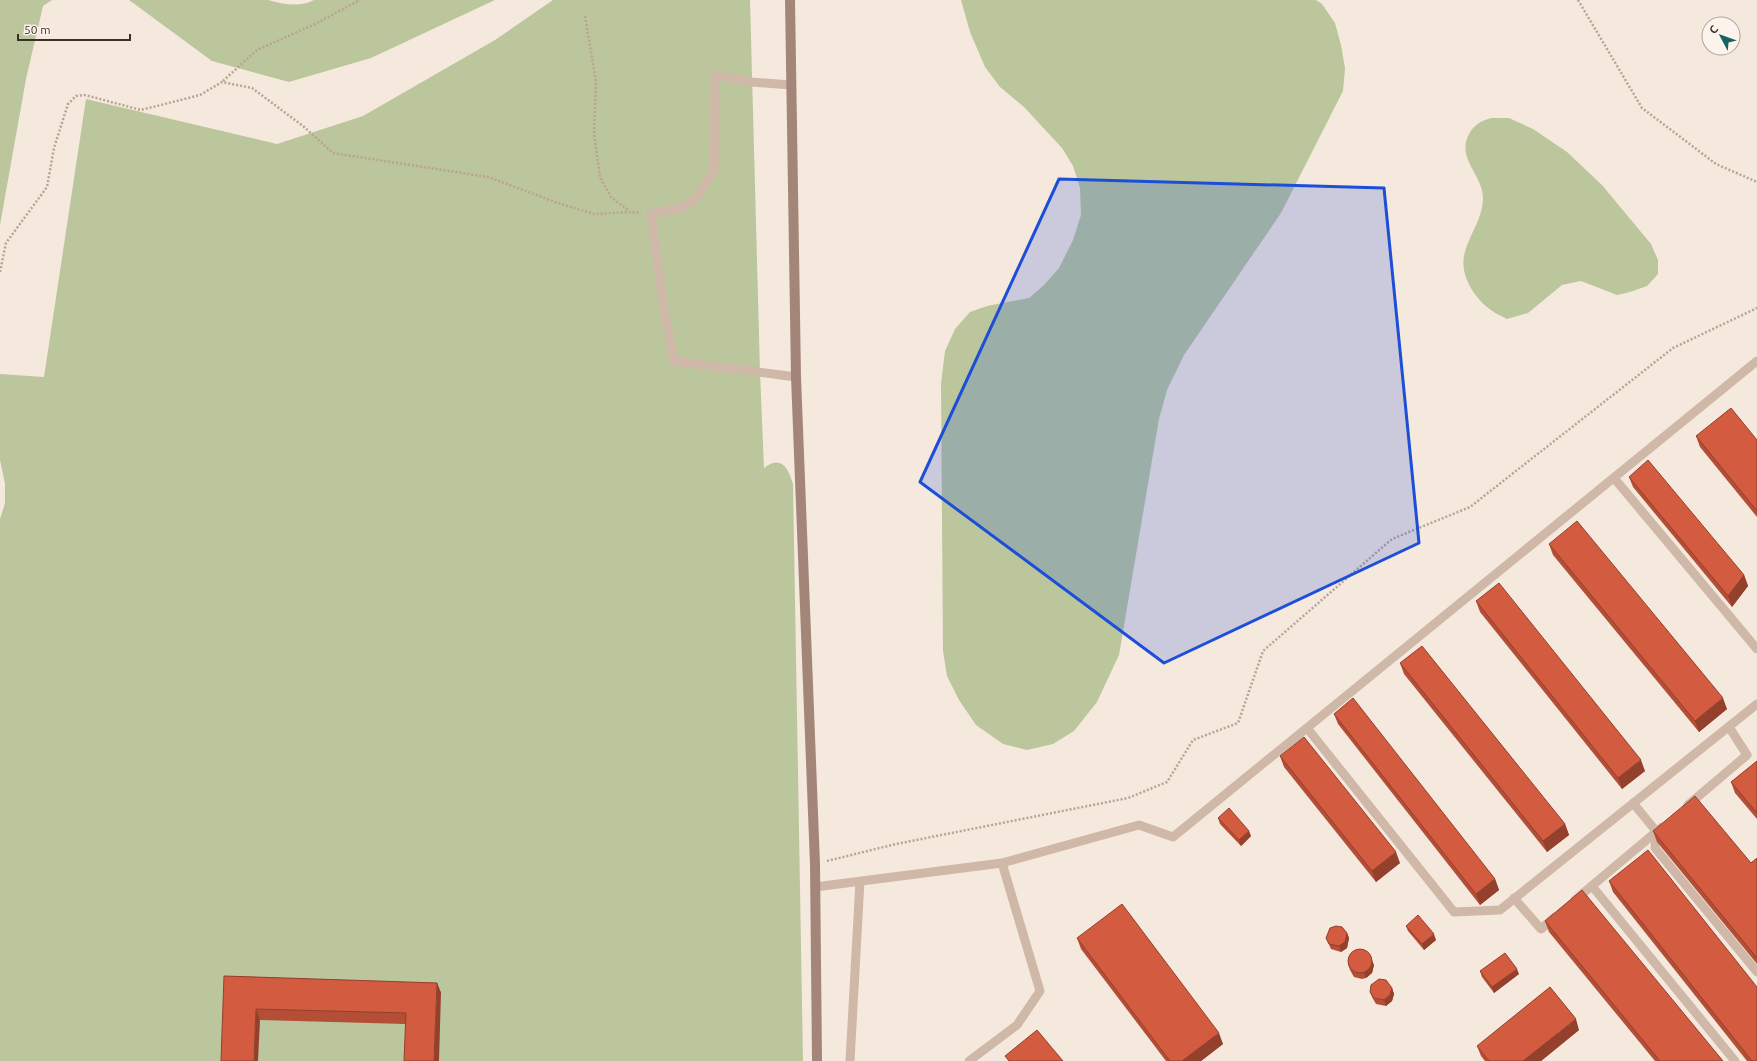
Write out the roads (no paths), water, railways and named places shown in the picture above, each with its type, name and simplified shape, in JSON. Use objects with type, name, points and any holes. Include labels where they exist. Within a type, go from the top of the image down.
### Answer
[{"type":"street","points":[[790,0],[796,377],[815,864],[817,1061]]},
{"type":"lane","points":[[791,85],[751,82],[715,75],[714,170],[696,199],[680,208],[651,214],[663,303],[674,361],[796,377]]},
{"type":"lane","points":[[815,887],[1002,863],[1139,824],[1173,837],[1757,361]]},
{"type":"lane","points":[[1614,478],[1757,649]]},
{"type":"lane","points":[[1307,728],[1454,912],[1500,910],[1757,704]]},
{"type":"lane","points":[[1681,811],[1748,755],[1729,727]]},
{"type":"lane","points":[[1633,803],[1656,831],[1655,848],[1757,972]]},
{"type":"lane","points":[[1514,898],[1541,929],[1669,821]]},
{"type":"lane","points":[[969,1061],[1017,1025],[1040,991],[1002,863]]},
{"type":"lane","points":[[850,1061],[860,881]]},
{"type":"lane","points":[[1592,886],[1735,1061]]}]
